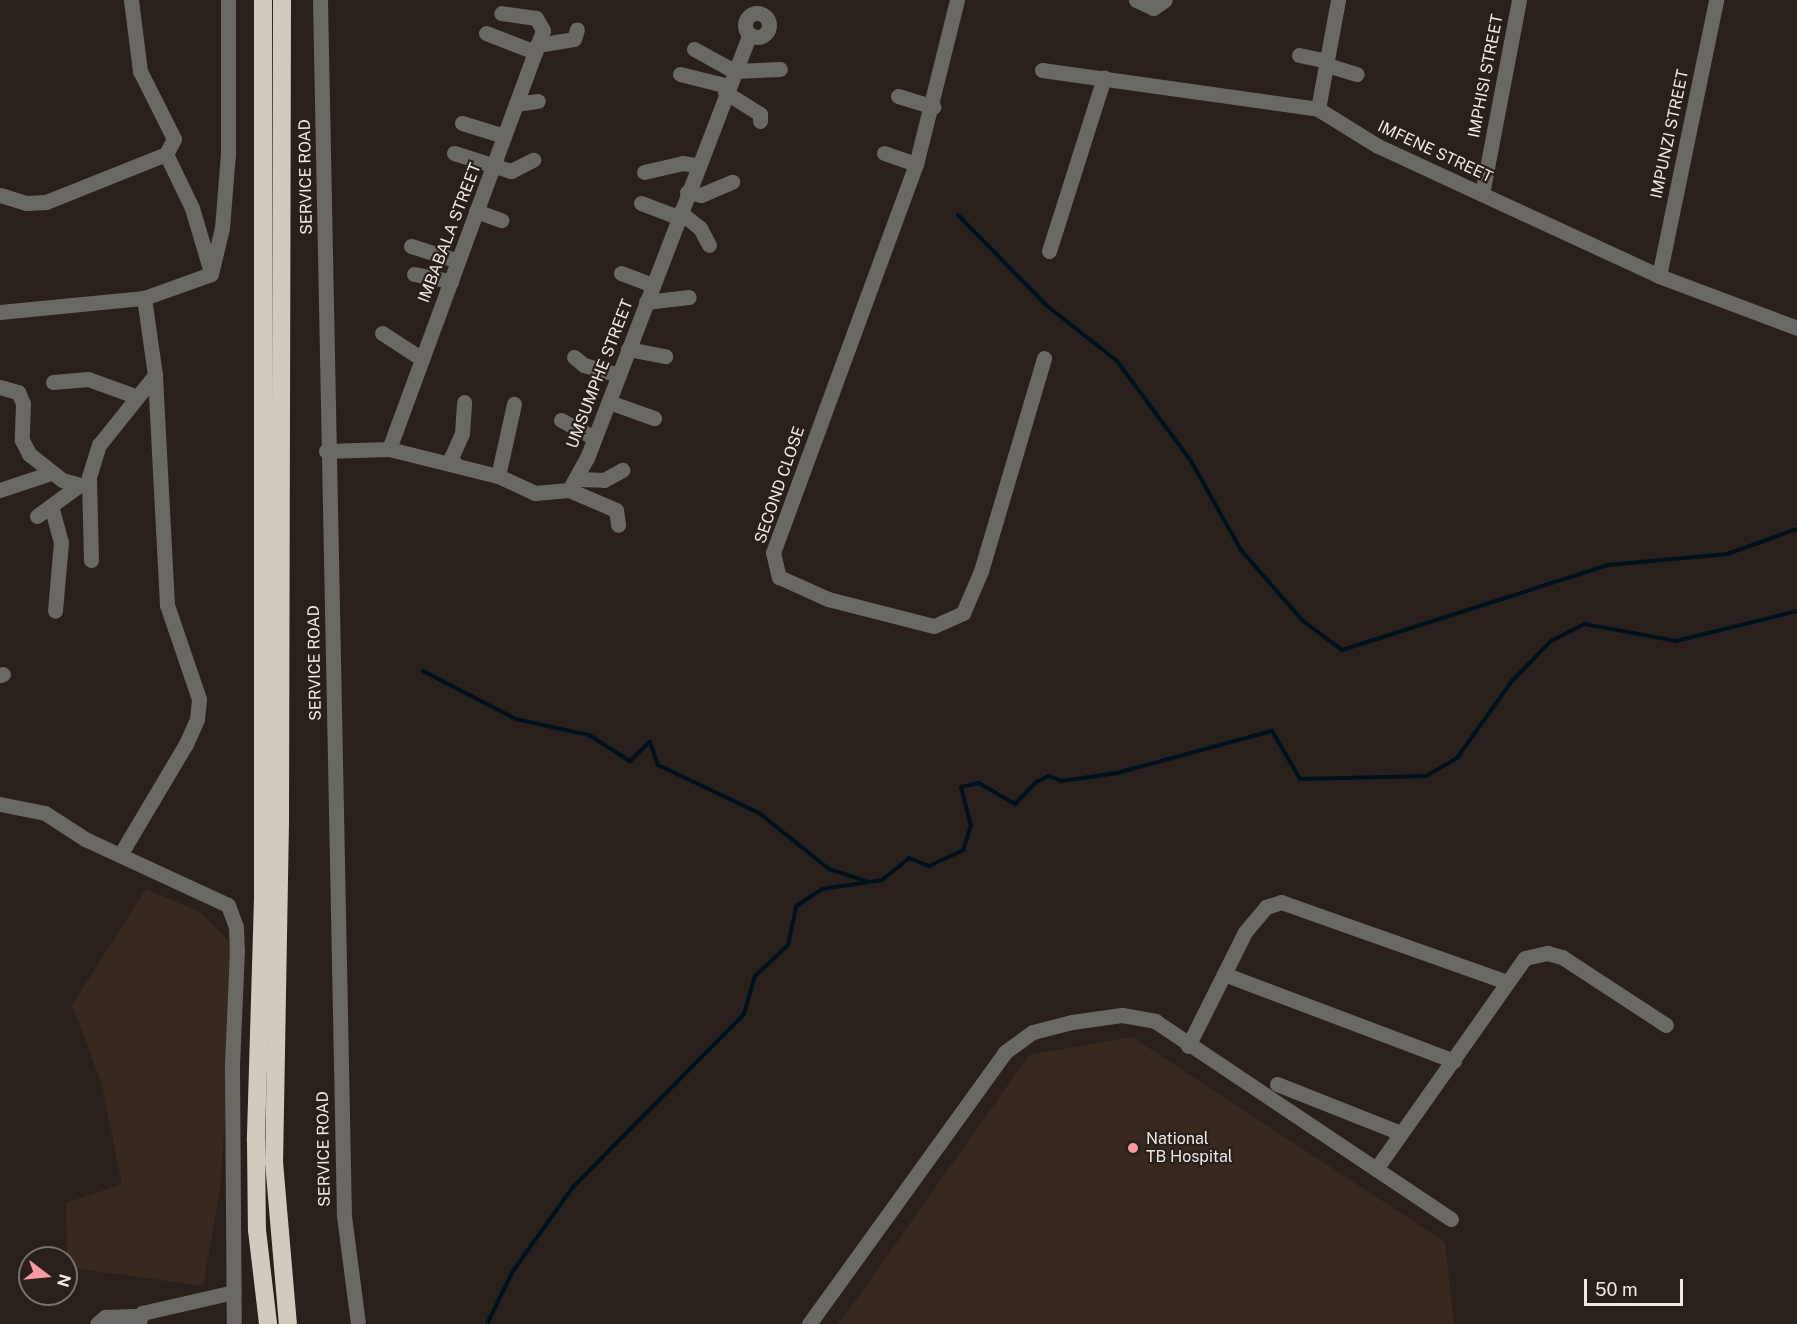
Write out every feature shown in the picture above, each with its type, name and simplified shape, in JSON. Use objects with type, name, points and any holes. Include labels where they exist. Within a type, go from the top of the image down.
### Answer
[{"type":"highway","points":[[263,0],[263,899],[256,1152],[257,1230],[268,1324]]},
{"type":"highway","points":[[282,0],[280,822],[274,1162],[288,1324]]},
{"type":"street","points":[[0,195],[26,203],[46,202],[166,154],[174,139],[140,71],[131,0]]},
{"type":"street","points":[[211,274],[222,228],[228,154],[228,0]]},
{"type":"street","name":"SERVICE ROAD","points":[[320,0],[326,452],[344,1216],[358,1324]]},
{"type":"street","name":"SECOND CLOSE","points":[[957,0],[933,107],[916,164],[773,552],[779,577],[828,599],[934,626],[963,614],[981,571],[1044,358]]},
{"type":"street","points":[[1136,0],[1153,8],[1165,0]]},
{"type":"street","points":[[1318,110],[1338,0]]},
{"type":"street","name":"IMPHISI STREET","points":[[1482,194],[1519,0]]},
{"type":"street","name":"IMPUNZI STREET","points":[[1659,276],[1716,0]]},
{"type":"street","name":"IMBABALA STREET","points":[[389,449],[476,211],[495,166],[543,30],[536,18],[501,13]]},
{"type":"street","points":[[486,33],[536,48],[574,39],[577,28]]},
{"type":"street","name":"UMSUMPHE STREET","points":[[574,484],[595,438],[726,89],[750,34]]},
{"type":"street","points":[[694,49],[734,71],[780,69]]},
{"type":"street","points":[[1299,55],[1357,74]]},
{"type":"street","name":"IMFENE STREET","points":[[1042,70],[1318,110],[1378,146],[1659,276],[1797,328]]},
{"type":"street","points":[[680,74],[726,89],[760,114],[760,121]]},
{"type":"street","points":[[1049,251],[1104,78]]},
{"type":"street","points":[[898,96],[933,107]]},
{"type":"street","points":[[516,104],[538,101]]},
{"type":"street","points":[[462,123],[504,136]]},
{"type":"street","points":[[454,153],[510,171],[533,160]]},
{"type":"street","points":[[884,153],[916,164]]},
{"type":"street","points":[[166,154],[192,208],[211,274]]},
{"type":"street","points":[[644,172],[682,163],[697,165]]},
{"type":"street","points":[[687,192],[701,195],[732,182]]},
{"type":"street","points":[[641,203],[679,215],[700,228],[709,245]]},
{"type":"street","points":[[476,211],[501,220]]},
{"type":"street","points":[[411,246],[458,261]]},
{"type":"street","points":[[621,273],[652,285]]},
{"type":"street","points":[[0,312],[144,298],[211,274]]},
{"type":"street","points":[[414,274],[451,281]]},
{"type":"street","points":[[646,302],[689,297]]},
{"type":"street","points":[[120,855],[186,744],[197,719],[199,699],[167,605],[155,375],[144,298]]},
{"type":"street","points":[[382,333],[422,359]]},
{"type":"street","points":[[628,349],[665,356]]},
{"type":"street","points":[[574,357],[584,365],[619,375]]},
{"type":"street","points":[[92,560],[83,486],[99,445],[135,396],[155,375]]},
{"type":"street","points":[[53,382],[88,379],[135,396]]},
{"type":"street","points":[[0,387],[18,392],[23,403],[22,440],[29,454],[51,473],[83,486]]},
{"type":"street","points":[[456,465],[451,458],[462,434],[464,402]]},
{"type":"street","points":[[609,402],[654,418]]},
{"type":"street","points":[[498,476],[514,404]]},
{"type":"street","points":[[561,420],[595,438]]},
{"type":"street","points":[[326,452],[389,449],[498,476],[535,493],[604,480],[622,470]]},
{"type":"street","points":[[0,490],[51,473]]},
{"type":"street","points":[[574,484],[616,510],[618,525]]},
{"type":"street","points":[[37,516],[52,509],[83,486]]},
{"type":"street","points":[[52,509],[62,542],[55,611]]},
{"type":"street","points":[[0,804],[45,813],[120,855],[228,905],[236,927],[234,1324]]},
{"type":"street","points":[[1188,1046],[1245,932],[1266,907],[1281,902],[1504,981]]},
{"type":"street","points":[[1376,1169],[1454,1061],[1504,981],[1525,958],[1547,953],[1562,957],[1666,1025]]},
{"type":"street","points":[[1224,974],[1454,1061]]},
{"type":"street","points":[[809,1324],[1005,1052],[1033,1032],[1122,1016],[1155,1021],[1188,1046],[1451,1219]]},
{"type":"street","points":[[1277,1084],[1401,1133]]},
{"type":"street","points":[[97,1324],[105,1317],[139,1320],[188,1302],[234,1292]]},
{"type":"shaded area","points":[[146,889],[202,913],[237,950],[220,1189],[203,1286],[78,1269],[78,1246],[67,1246],[66,1203],[122,1184],[101,1082],[72,1005]]},
{"type":"shaded area","name":"National TB Hospital","points":[[1132,1037],[1445,1242],[1454,1324],[839,1324],[1029,1055]]},
{"type":"waterway","points":[[958,215],[1046,305],[1117,361],[1191,461],[1241,550],[1303,621],[1342,650],[1608,565],[1727,554],[1797,529]]},
{"type":"waterway","points":[[487,1324],[513,1271],[573,1187],[744,1014],[755,976],[788,945],[796,906],[822,889],[882,880],[909,858],[929,866],[963,850],[971,826],[961,787],[979,783],[1015,804],[1036,782],[1049,776],[1062,781],[1117,773],[1272,731],[1300,779],[1426,776],[1457,758],[1512,681],[1551,641],[1585,624],[1676,641],[1797,611]]},
{"type":"waterway","points":[[423,671],[516,719],[589,735],[630,761],[650,742],[658,765],[759,813],[829,869],[867,881]]},
{"type":"place","name":"National TB Hospital","points":[[1133,1148]]}]
